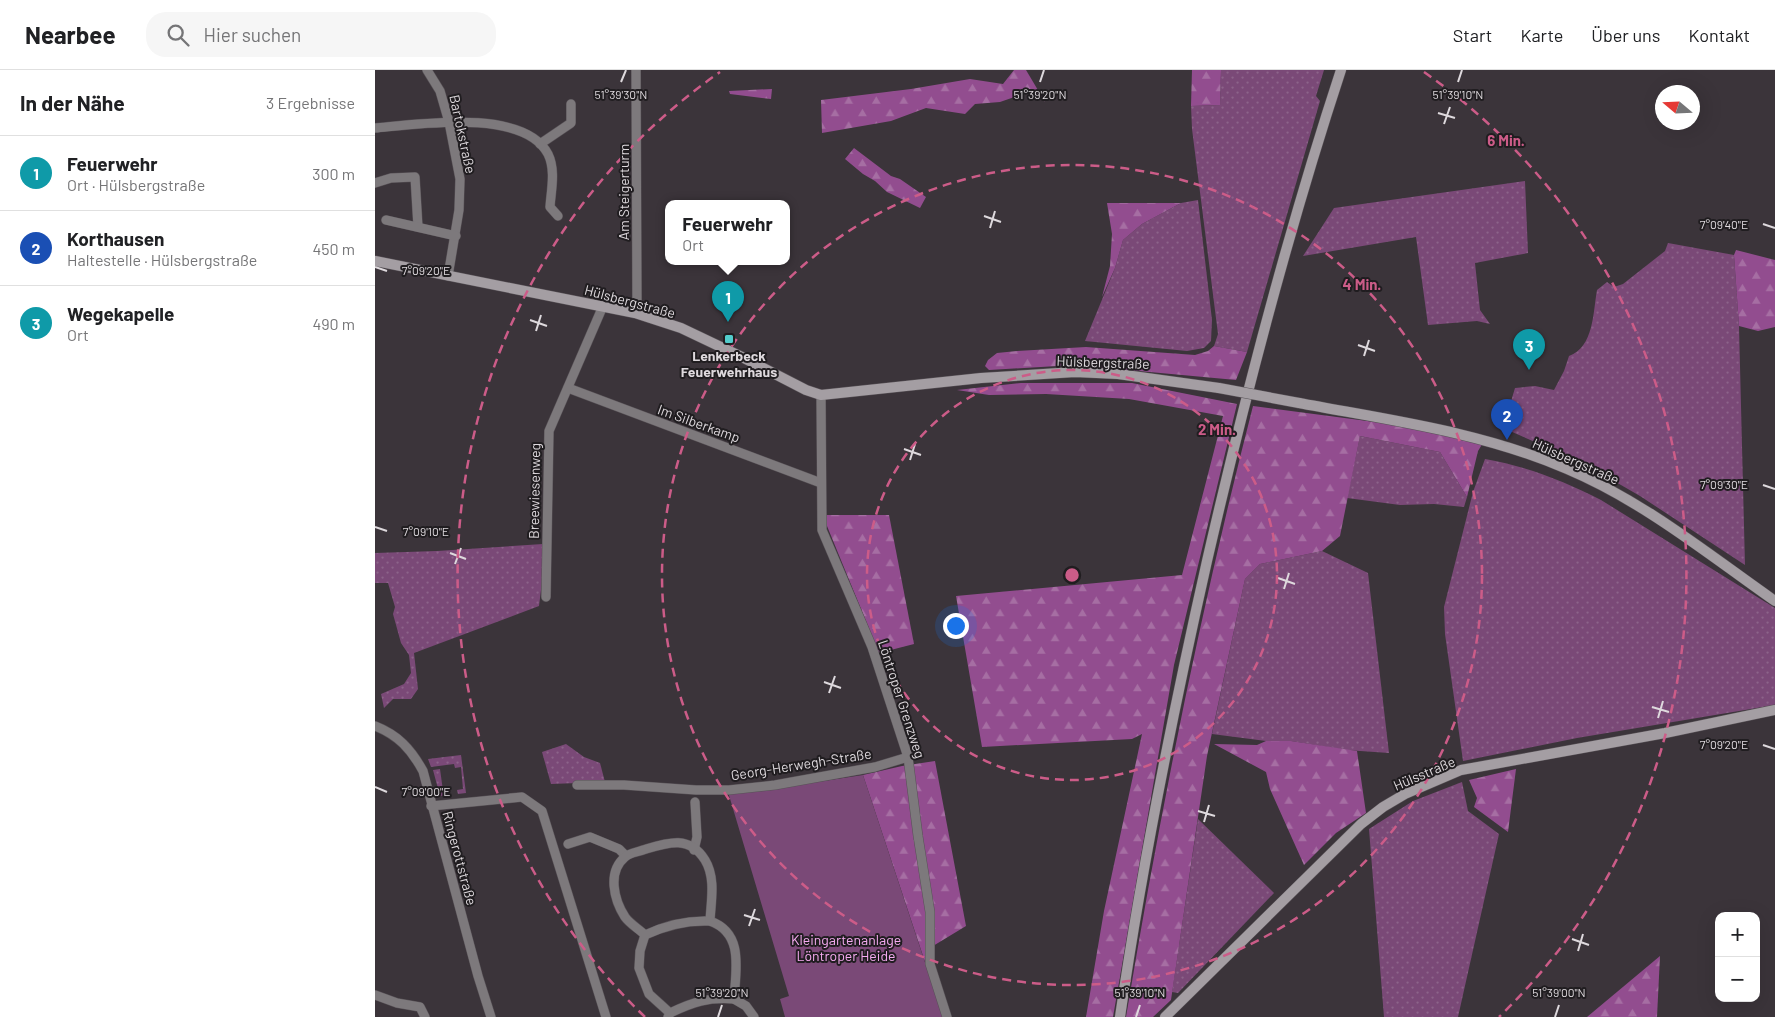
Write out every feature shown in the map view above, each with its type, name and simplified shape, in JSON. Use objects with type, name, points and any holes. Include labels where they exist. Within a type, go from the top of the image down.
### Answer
[{"type":"street","name":"Bartokstraße","points":[[427,70],[440,91],[449,122],[460,179],[456,236],[448,276]]},
{"type":"street","name":"Am Steigerturm","points":[[635,70],[637,303],[635,313]]},
{"type":"street","points":[[1120,1017],[1136,910],[1180,680],[1223,494],[1272,301],[1324,120],[1341,70]]},
{"type":"street","points":[[541,144],[571,123],[571,104]]},
{"type":"street","points":[[375,128],[449,122],[509,127],[525,134],[541,144],[549,155],[552,170],[550,207],[557,216]]},
{"type":"street","points":[[375,183],[391,178],[415,177],[418,227]]},
{"type":"street","points":[[385,220],[456,236]]},
{"type":"street","name":"Hülsbergstraße","points":[[375,261],[635,313],[681,328],[821,396],[981,378],[1075,372],[1119,374],[1219,388],[1477,439],[1568,469],[1620,496],[1647,512],[1775,601]]},
{"type":"street","name":"Breewiesenweg","points":[[546,597],[549,432],[603,306]]},
{"type":"street","name":"Im Silberkamp","points":[[568,388],[821,483]]},
{"type":"street","name":"Löntroper Grenzweg","points":[[821,396],[822,530],[872,647],[908,757],[930,912],[930,964],[947,1017]]},
{"type":"street","name":"Hülsstraße","points":[[1166,1016],[1361,824],[1383,807],[1405,794],[1461,770],[1665,733],[1775,710]]},
{"type":"street","name":"Ringerottstraße","points":[[375,726],[386,730],[403,742],[414,755],[423,771],[477,976],[491,1017]]},
{"type":"street","name":"Georg-Herwegh-Straße","points":[[577,785],[624,785],[696,790],[739,789],[775,785],[875,768],[908,757]]},
{"type":"street","points":[[431,806],[522,797],[542,811],[606,1017]]},
{"type":"street","points":[[694,850],[697,837],[695,802]]},
{"type":"street","points":[[568,844],[590,837],[619,849],[626,856]]},
{"type":"street","points":[[645,935],[625,917],[615,895],[614,882],[616,870],[626,856],[669,842],[685,844],[699,853],[705,861],[711,874],[710,921]]},
{"type":"street","points":[[734,999],[736,957],[732,941],[723,928],[710,921],[688,921],[655,930],[645,935],[640,951],[639,968],[649,994],[669,1015],[686,1006],[707,999],[734,999],[746,1006],[754,1017]]},
{"type":"street","points":[[375,995],[397,1003],[420,1006],[425,1017]]},
{"type":"green space","points":[[1014,70],[1026,70],[1045,102],[1034,90],[1000,102],[975,104],[965,114],[926,108],[891,121],[822,133],[821,100],[911,89],[970,79],[1003,84]]},
{"type":"green space","points":[[1192,70],[1221,70],[1220,105],[1191,106]]},
{"type":"green space","points":[[1221,70],[1324,70],[1316,96],[1320,101],[1247,352],[1214,346],[1218,334],[1192,129],[1191,106],[1220,105]]},
{"type":"green space","points":[[772,89],[771,99],[730,94],[729,91]]},
{"type":"green space","points":[[854,148],[891,176],[900,179],[926,197],[920,208],[887,192],[845,159]]},
{"type":"green space","points":[[1525,181],[1528,253],[1475,263],[1480,310],[1490,324],[1477,321],[1428,325],[1416,237],[1303,256],[1334,208]]},
{"type":"green space","points":[[1198,200],[1212,320],[1211,341],[1204,348],[1187,351],[1085,341],[1115,268],[1123,240],[1142,224],[1181,203]]},
{"type":"green space","points":[[1107,203],[1181,203],[1142,224],[1123,240],[1115,268],[1102,297],[1110,266],[1112,234]]},
{"type":"green space","points":[[1668,243],[1734,255],[1739,326],[1745,565],[1640,496],[1583,463],[1503,428],[1515,388],[1535,386],[1554,390],[1569,356],[1583,345],[1588,337],[1597,290],[1607,282],[1614,287],[1623,284],[1665,251]]},
{"type":"green space","points":[[1736,250],[1775,260],[1775,327],[1758,331],[1739,326],[1734,255]]},
{"type":"green space","points":[[1214,346],[1247,352],[1236,380],[1074,365],[989,370],[985,366],[988,360],[997,353],[1017,351],[1086,347],[1195,355],[1208,351]]},
{"type":"green space","points":[[1021,383],[1132,383],[1237,404],[1174,665],[1113,1017],[1086,1017],[1104,911],[1142,734],[1132,739],[982,747],[956,596],[1182,575],[1223,416],[1129,399],[1046,394],[989,395],[957,390]]},
{"type":"green space","points":[[1253,406],[1436,430],[1484,441],[1478,451],[1467,497],[1440,452],[1360,436],[1340,536],[1322,551],[1260,564],[1245,579],[1207,756],[1171,1000],[1153,1017],[1126,1017],[1167,787],[1183,710],[1216,558]]},
{"type":"green space","points":[[1360,436],[1440,452],[1467,497],[1464,507],[1434,504],[1400,505],[1347,498]]},
{"type":"green space","points":[[1485,459],[1545,475],[1601,500],[1775,608],[1775,705],[1577,738],[1463,761],[1445,634],[1444,607],[1473,492]]},
{"type":"green space","points":[[825,515],[889,515],[914,644],[879,653],[827,526]]},
{"type":"green space","points":[[543,544],[544,566],[539,606],[414,653],[418,689],[411,699],[393,699],[384,708],[381,694],[404,684],[411,673],[409,655],[401,643],[393,614],[395,607],[388,583],[375,583],[375,553]]},
{"type":"green space","points":[[1322,551],[1368,573],[1389,753],[1346,750],[1291,741],[1266,741],[1212,734],[1245,579],[1260,564]]},
{"type":"green space","points":[[1266,741],[1291,741],[1357,751],[1366,813],[1336,833],[1304,865],[1270,789],[1266,772],[1214,744],[1257,745]]},
{"type":"green space","points":[[566,744],[584,757],[600,763],[605,782],[551,784],[542,752]]},
{"type":"green space","points":[[461,755],[466,793],[458,794],[457,790],[463,789],[461,767],[455,768],[454,764],[431,767],[428,759]]},
{"type":"green space","points":[[935,761],[966,926],[933,946],[933,965],[930,977],[863,775]]},
{"type":"green space","points":[[440,769],[443,791],[449,791],[450,795],[440,796],[433,770]]},
{"type":"green space","points":[[1516,769],[1508,832],[1474,807],[1477,798],[1469,780]]},
{"type":"green space","name":"Kleingartenanlage Löntroper Heide","points":[[863,775],[943,1017],[785,1017],[780,999],[789,996],[728,792],[777,788]]},
{"type":"green space","points":[[1462,782],[1468,811],[1499,834],[1458,1017],[1384,1017],[1369,829],[1413,801]]},
{"type":"green space","points":[[1198,819],[1274,893],[1178,993],[1172,992]]},
{"type":"green space","points":[[1660,956],[1657,1017],[1587,1017]]},
{"type":"place","name":"Feuerwehr","points":[[728,322]]},
{"type":"place","name":"Lenkerbeck Feuerwehrhaus","points":[[729,339]]},
{"type":"place","name":"Wegekapelle","points":[[1529,370]]},
{"type":"place","name":"Korthausen","points":[[1507,440]]}]
